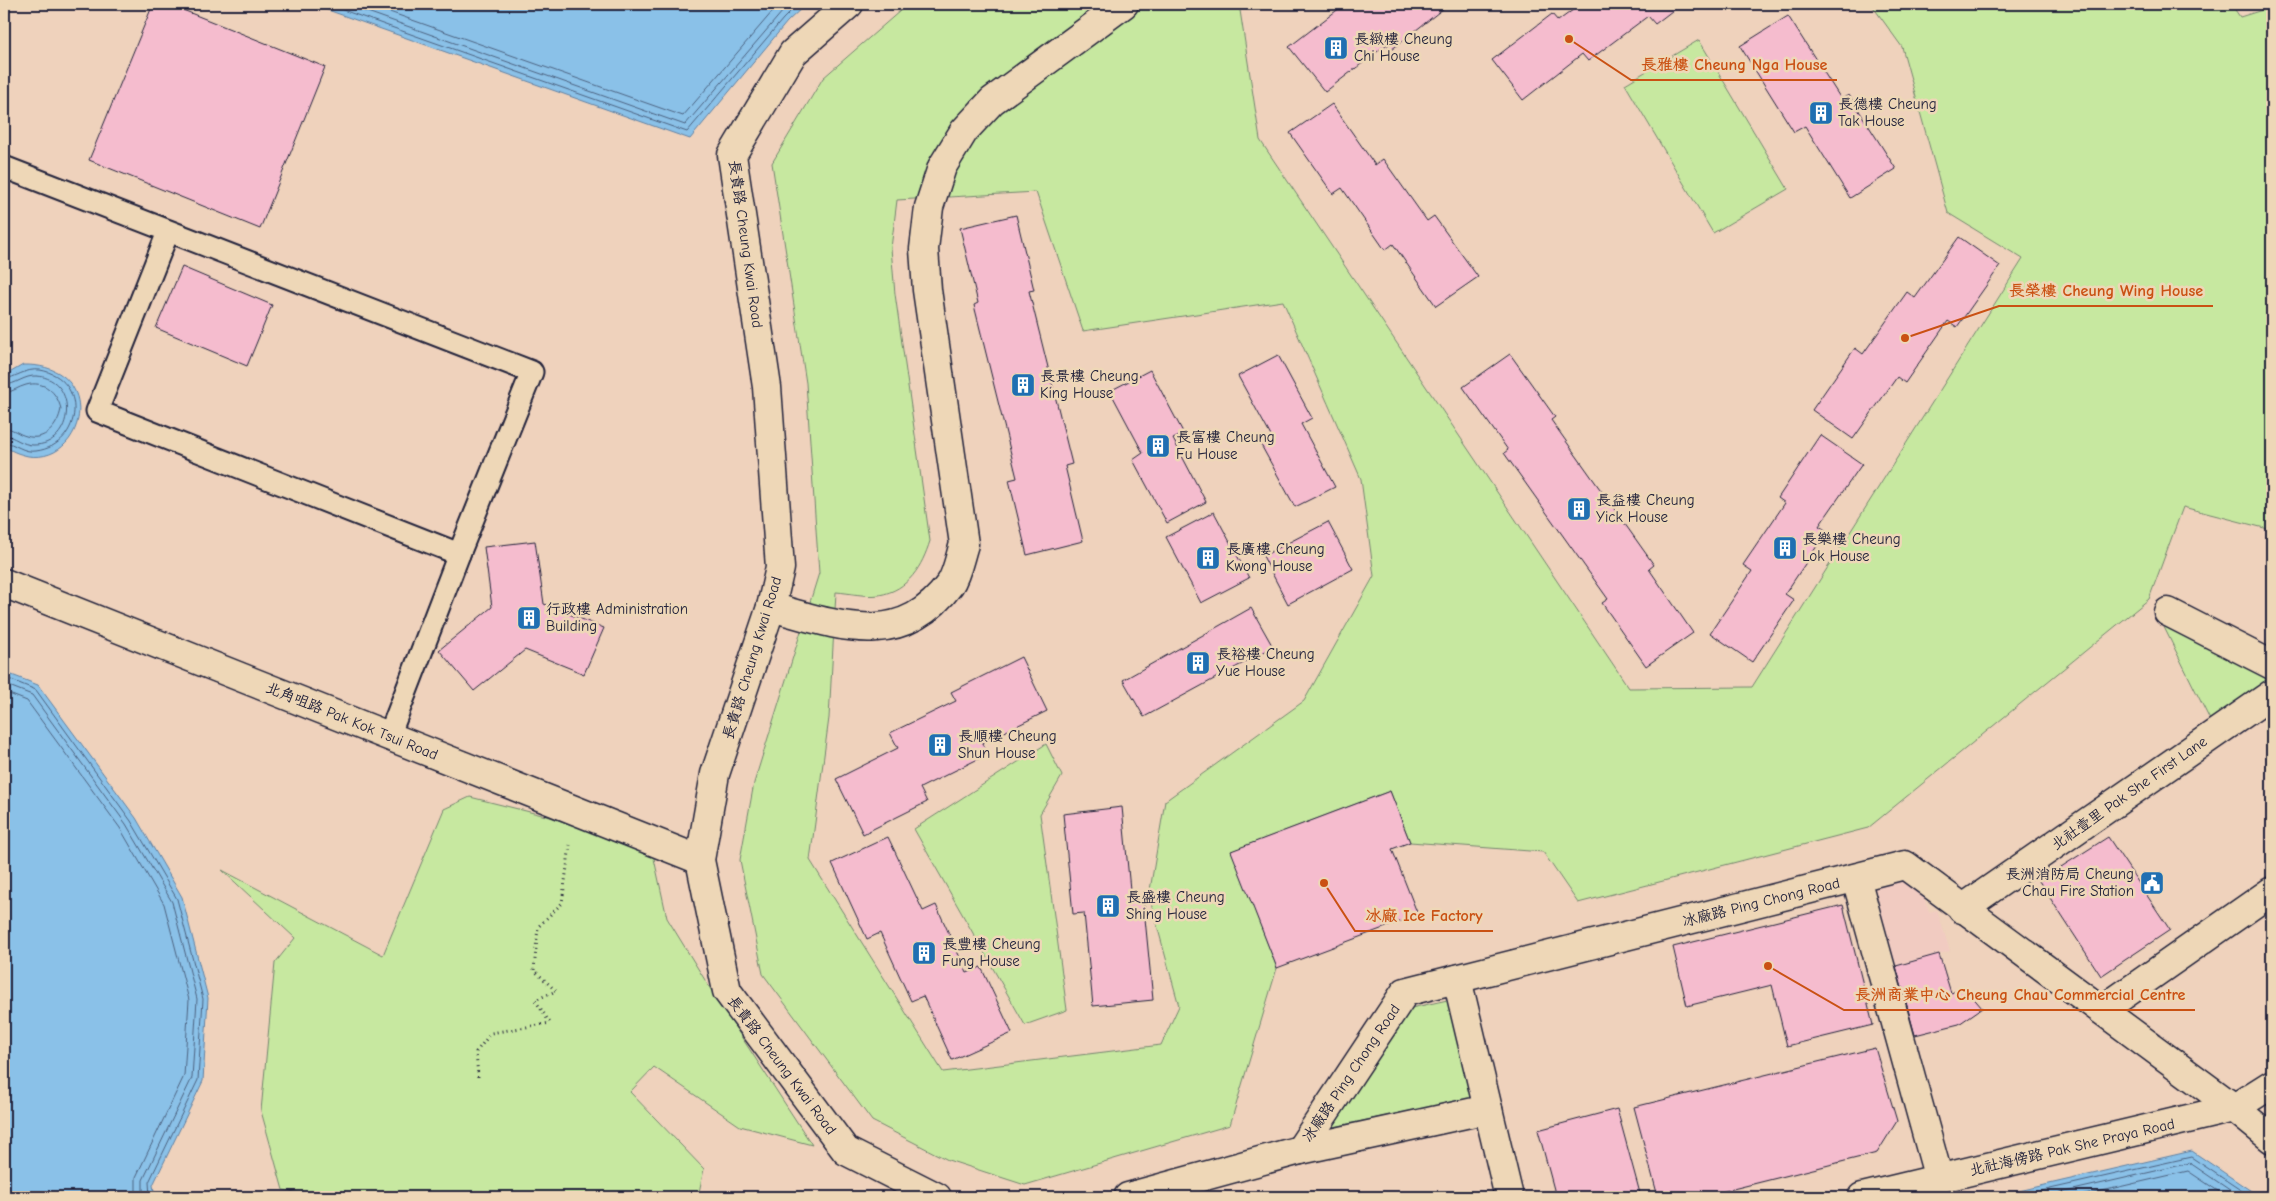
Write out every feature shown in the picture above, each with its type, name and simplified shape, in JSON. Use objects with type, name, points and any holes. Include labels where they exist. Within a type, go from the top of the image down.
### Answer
[{"type":"street","name":"長貴路 Cheung Kwai Road","points":[[849,4],[793,53],[732,155],[767,387],[780,568],[771,606],[715,774],[700,860],[727,991],[846,1151],[937,1197]]},
{"type":"street","points":[[771,606],[844,627],[885,628],[923,612],[951,583],[964,544],[928,290],[924,249],[929,207],[942,168],[964,131],[992,101],[1124,4]]},
{"type":"street","name":"北角咀路 Pak Kok Tsui Road","points":[[4,583],[700,860]]},
{"type":"street","points":[[2168,612],[2272,665]]},
{"type":"street","name":"北社壹里 Pak She First Lane","points":[[1962,909],[2272,694]]},
{"type":"street","name":"冰廠路 Ping Chong Road","points":[[1300,1150],[1405,992],[1905,865],[1962,909],[2234,1108]]},
{"type":"street","points":[[1856,878],[1939,1179]]},
{"type":"street","points":[[2102,1010],[2272,891]]},
{"type":"street","points":[[1457,979],[1508,1197]]},
{"type":"street","name":"北社海傍路 Pak She Praya Road","points":[[1862,1197],[2234,1108],[2272,1084]]},
{"type":"street","points":[[2234,1108],[2272,1139]]},
{"type":"street","points":[[1128,1197],[1300,1150],[1488,1109]]},
{"type":"lane","points":[[4,167],[532,372],[389,736]]},
{"type":"lane","points":[[168,232],[97,411],[459,554]]},
{"type":"path","points":[[478,1077],[476,1052],[491,1033],[550,1023],[535,1000],[556,992],[534,970],[538,928],[562,902],[575,810]]},
{"type":"shaded area","points":[[1902,875],[1922,891],[1929,912],[1937,910],[1950,951],[1896,966],[1874,884]]},
{"type":"green space","points":[[908,4],[1239,4],[1260,140],[1629,688],[1752,687],[2023,259],[1948,213],[1902,47],[1871,4],[2231,4],[2240,17],[2272,7],[2272,530],[2183,507],[2149,599],[1868,828],[1578,903],[1543,852],[1410,842],[1390,791],[1232,851],[1277,968],[1230,1125],[1025,1185],[948,1160],[872,1121],[763,974],[740,860],[754,783],[819,573],[806,383],[772,163],[823,78]],"holes":[[[1036,192],[1083,331],[1283,301],[1361,479],[1374,576],[1304,701],[1165,801],[1149,896],[1179,1006],[1161,1045],[943,1072],[810,860],[829,718],[836,592],[879,595],[899,588],[913,576],[923,559],[930,541],[895,294],[891,248],[897,200]]]},
{"type":"green space","points":[[1699,40],[1788,189],[1713,233],[1625,84]]},
{"type":"green space","points":[[2159,617],[2272,678],[2272,682],[2212,724]]},
{"type":"green space","points":[[1046,744],[1062,776],[1040,814],[1067,1010],[1025,1025],[914,829]]},
{"type":"green space","points":[[470,797],[550,817],[653,854],[667,918],[716,998],[812,1145],[740,1126],[654,1067],[630,1092],[704,1169],[698,1197],[327,1197],[283,1190],[261,1111],[275,963],[295,938],[222,870],[383,955],[444,809]]},
{"type":"green space","points":[[1452,999],[1473,1098],[1329,1128],[1411,1008]]},
{"type":"water","points":[[311,4],[806,4],[787,22],[690,139]]},
{"type":"water","points":[[23,365],[49,369],[67,380],[77,395],[79,413],[74,431],[64,445],[48,455],[28,456],[15,452],[4,445],[4,376]]},
{"type":"water","points":[[4,672],[38,685],[136,818],[182,897],[208,998],[203,1081],[153,1185],[155,1197],[4,1197]]},
{"type":"water","points":[[2192,1151],[2260,1197],[1993,1197]]},
{"type":"building","points":[[153,4],[168,4],[325,67],[260,229],[89,160]]},
{"type":"building","name":"長緻樓 Cheung Chi House","points":[[1345,4],[1355,6],[1449,4],[1391,50],[1387,44],[1325,92],[1289,47]]},
{"type":"building","points":[[1581,4],[1681,4],[1655,24],[1648,16],[1588,61],[1582,54],[1523,100],[1492,60],[1552,14],[1558,21]]},
{"type":"building","name":"長德樓 Cheung Tak House","points":[[1788,16],[1841,99],[1849,95],[1896,169],[1850,198],[1805,126],[1794,132],[1740,46]]},
{"type":"building","points":[[1332,104],[1375,165],[1383,159],[1427,221],[1434,216],[1478,277],[1436,306],[1393,244],[1385,250],[1342,188],[1333,194],[1290,133]]},
{"type":"building","name":"長景樓 Cheung King House","points":[[1016,215],[1034,290],[1029,291],[1072,464],[1065,466],[1083,541],[1027,555],[1009,480],[1017,478],[974,305],[978,303],[960,228]]},
{"type":"building","points":[[1959,237],[2000,266],[1957,327],[1948,321],[1905,383],[1897,377],[1853,439],[1812,410],[1855,348],[1863,354],[1907,292],[1915,298]]},
{"type":"building","points":[[182,267],[272,305],[247,366],[156,328]]},
{"type":"building","name":"長益樓 Cheung Yick House","points":[[1510,354],[1555,417],[1551,420],[1654,565],[1649,569],[1693,633],[1646,666],[1602,603],[1608,599],[1504,453],[1508,450],[1463,387]]},
{"type":"building","points":[[1278,355],[1312,418],[1301,424],[1335,487],[1295,507],[1261,445],[1272,438],[1238,376]]},
{"type":"building","name":"長富樓 Cheung Fu House","points":[[1150,370],[1184,434],[1173,439],[1206,502],[1167,523],[1133,460],[1143,453],[1110,391]]},
{"type":"building","name":"長樂樓 Cheung Lok House","points":[[1820,435],[1862,464],[1819,526],[1827,531],[1785,594],[1794,600],[1752,662],[1710,633],[1752,571],[1743,565],[1785,503],[1778,498]]},
{"type":"building","name":"長廣樓 Cheung Kwong House","points":[[1214,512],[1249,578],[1201,603],[1166,537]]},
{"type":"building","points":[[1328,522],[1353,569],[1288,604],[1263,556]]},
{"type":"building","name":"行政樓 Administration Building","points":[[535,541],[544,604],[604,628],[584,674],[525,650],[474,691],[439,650],[492,607],[484,547]]},
{"type":"building","name":"長裕樓 Cheung Yue House","points":[[1251,608],[1273,647],[1144,717],[1123,680]]},
{"type":"building","name":"長順樓 Cheung Shun House","points":[[1021,657],[1047,711],[982,743],[988,754],[920,788],[927,802],[863,834],[836,779],[898,748],[890,733],[956,701],[951,692]]},
{"type":"building","points":[[1390,791],[1410,842],[1392,849],[1418,915],[1277,968],[1231,851]]},
{"type":"building","name":"長盛樓 Cheung Shing House","points":[[1122,807],[1131,900],[1143,898],[1153,1000],[1093,1006],[1084,913],[1073,914],[1063,814]]},
{"type":"building","name":"長豐樓 Cheung Fung House","points":[[888,837],[923,911],[936,905],[967,973],[981,967],[1012,1033],[952,1060],[923,996],[911,1001],[880,933],[867,939],[832,863]]},
{"type":"building","points":[[2108,837],[2170,930],[2101,976],[2039,881]]},
{"type":"building","points":[[1843,905],[1873,1025],[1787,1046],[1772,985],[1687,1006],[1673,947]]},
{"type":"building","points":[[1939,954],[1951,993],[1965,988],[1982,1008],[1959,1024],[1915,1035],[1896,966]]},
{"type":"building","points":[[1875,1048],[1897,1121],[1877,1153],[1701,1197],[1658,1197],[1634,1107]]},
{"type":"building","points":[[1617,1109],[1641,1197],[1556,1197],[1538,1130]]},
{"type":"place","name":"長雅樓 Cheung Nga House","points":[[1569,39]]},
{"type":"place","name":"長緻樓 Cheung Chi House","points":[[1336,48]]},
{"type":"place","name":"長德樓 Cheung Tak House","points":[[1821,113]]},
{"type":"place","name":"長榮樓 Cheung Wing House","points":[[1905,338]]},
{"type":"place","name":"長景樓 Cheung King House","points":[[1023,385]]},
{"type":"place","name":"長富樓 Cheung Fu House","points":[[1158,446]]},
{"type":"place","name":"長益樓 Cheung Yick House","points":[[1579,509]]},
{"type":"place","name":"長樂樓 Cheung Lok House","points":[[1785,548]]},
{"type":"place","name":"長廣樓 Cheung Kwong House","points":[[1208,558]]},
{"type":"place","name":"行政樓 Administration Building","points":[[529,618]]},
{"type":"place","name":"長裕樓 Cheung Yue House","points":[[1198,663]]},
{"type":"place","name":"長順樓 Cheung Shun House","points":[[940,745]]},
{"type":"place","name":"冰廠 Ice Factory","points":[[1324,883]]},
{"type":"place","name":"長洲消防局 Cheung Chau Fire Station","points":[[2152,883]]},
{"type":"place","name":"長盛樓 Cheung Shing House","points":[[1108,906]]},
{"type":"place","name":"長豐樓 Cheung Fung House","points":[[924,953]]},
{"type":"place","name":"長洲商業中心 Cheung Chau Commercial Centre","points":[[1768,966]]}]
